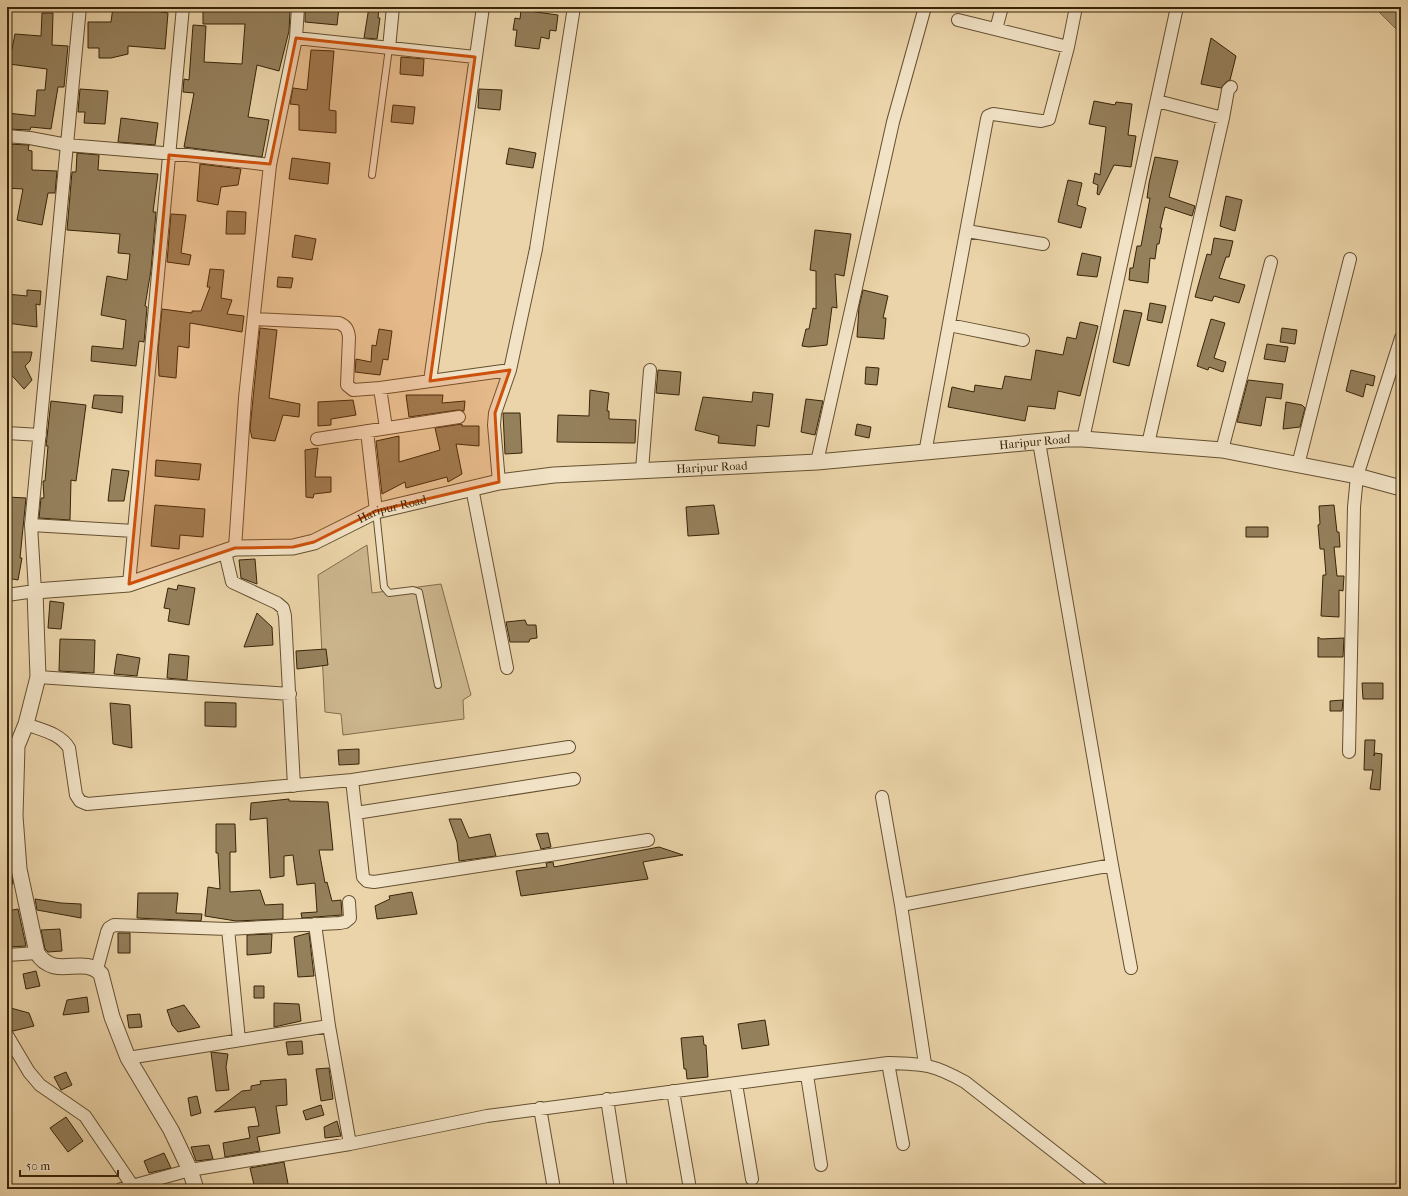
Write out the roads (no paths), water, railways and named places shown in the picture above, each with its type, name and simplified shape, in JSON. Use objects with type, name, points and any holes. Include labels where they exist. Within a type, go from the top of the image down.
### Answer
[{"type":"street","points":[[80,7],[31,525],[38,677],[26,724],[12,747],[15,816],[20,869],[37,953],[42,961],[51,966],[90,966],[97,969],[101,974],[112,1017],[128,1058],[171,1130],[190,1170],[196,1189]]},
{"type":"street","points":[[130,584],[183,7]]},
{"type":"street","points":[[294,786],[286,616],[283,608],[277,603],[232,582],[230,550],[270,165],[296,38],[298,7]]},
{"type":"street","points":[[389,48],[393,7]]},
{"type":"street","points":[[430,381],[483,7]]},
{"type":"street","points":[[499,482],[494,425],[495,412],[510,370],[536,249],[574,7]]},
{"type":"street","points":[[817,462],[893,122],[925,7]]},
{"type":"street","points":[[996,29],[1002,7]]},
{"type":"street","points":[[925,453],[988,116],[993,114],[1041,121],[1049,119],[1068,47],[1076,7]]},
{"type":"street","points":[[1083,439],[1177,7]]},
{"type":"street","points":[[958,20],[1068,47]]},
{"type":"street","points":[[296,38],[475,57]]},
{"type":"street","points":[[1148,444],[1223,118],[1228,90],[1231,86]]},
{"type":"street","points":[[1157,101],[1223,118]]},
{"type":"street","points":[[7,136],[30,138],[67,145],[169,155],[187,155],[270,165]]},
{"type":"street","points":[[967,231],[1043,244]]},
{"type":"street","points":[[1298,465],[1350,258]]},
{"type":"street","points":[[1222,450],[1272,262]]},
{"type":"street","points":[[254,318],[340,323],[345,326],[349,337],[348,387],[353,390],[380,388],[510,370]]},
{"type":"street","points":[[949,325],[1023,340]]},
{"type":"street","points":[[1349,752],[1354,507],[1357,476],[1401,338]]},
{"type":"street","points":[[642,470],[650,370]]},
{"type":"street","points":[[380,388],[386,428]]},
{"type":"street","points":[[317,439],[459,417]]},
{"type":"street","points":[[367,431],[376,511]]},
{"type":"street","points":[[7,433],[40,435]]},
{"type":"street","name":"Haripur Road","points":[[35,591],[130,584],[230,550],[293,547],[307,543],[376,511],[499,482],[554,475],[817,462],[1083,439],[1222,450],[1357,476],[1401,488]]},
{"type":"street","points":[[1039,442],[1131,968]]},
{"type":"street","points":[[472,488],[507,668]]},
{"type":"street","points":[[31,525],[134,531]]},
{"type":"street","points":[[7,595],[35,591]]},
{"type":"street","points":[[38,677],[290,694]]},
{"type":"street","points":[[26,724],[59,736],[65,742],[69,748],[76,795],[80,801],[87,804],[352,780],[569,747]]},
{"type":"street","points":[[356,813],[574,779]]},
{"type":"street","points":[[352,780],[363,877],[367,881],[374,882],[648,840]]},
{"type":"street","points":[[882,797],[901,905],[925,1064]]},
{"type":"street","points":[[901,905],[1112,864]]},
{"type":"street","points":[[97,969],[107,932],[109,928],[114,925],[228,929],[345,922],[350,918],[349,902]]},
{"type":"street","points":[[315,924],[329,1026],[350,1144]]},
{"type":"street","points":[[228,929],[239,1040]]},
{"type":"street","points":[[7,956],[37,953]]},
{"type":"street","points":[[128,1058],[329,1026]]},
{"type":"street","points":[[7,1035],[29,1072],[40,1085],[85,1116],[126,1188],[190,1170],[350,1144],[487,1116],[607,1099],[807,1075],[888,1063],[925,1064],[944,1070],[965,1082],[1102,1189]]},
{"type":"street","points":[[888,1063],[903,1144]]},
{"type":"street","points":[[807,1075],[821,1165]]},
{"type":"street","points":[[736,1084],[752,1179]]},
{"type":"street","points":[[673,1091],[690,1189]]},
{"type":"street","points":[[607,1099],[621,1189]]},
{"type":"street","points":[[540,1108],[554,1189]]},
{"type":"lane","points":[[372,175],[389,48]]},
{"type":"lane","points":[[376,511],[384,587],[389,593],[413,590],[419,592],[438,685]]}]
